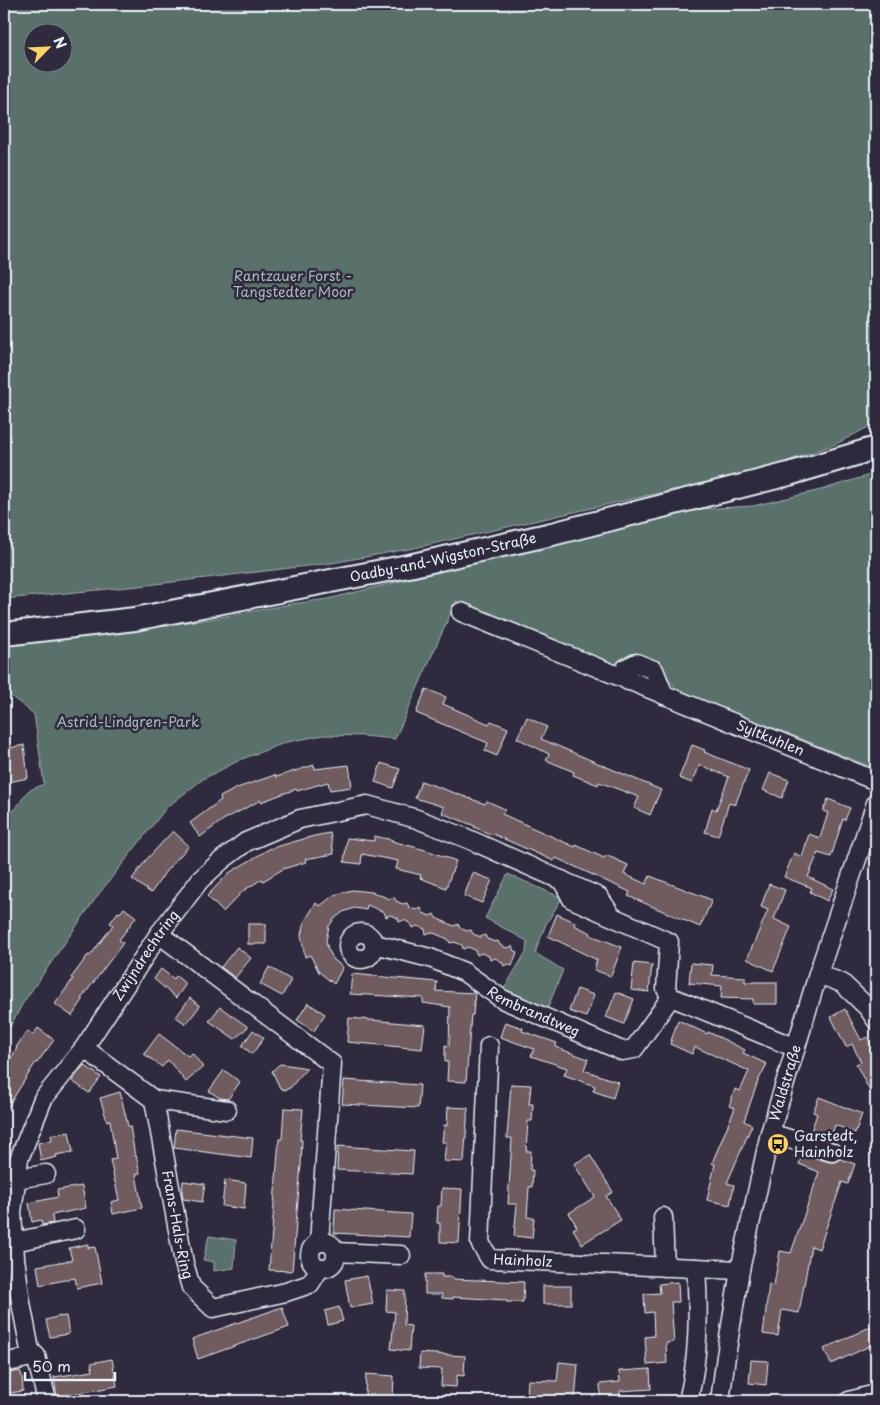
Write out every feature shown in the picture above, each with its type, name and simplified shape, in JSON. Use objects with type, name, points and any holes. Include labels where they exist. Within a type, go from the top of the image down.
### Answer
[{"type":"main road","name":"Oadby-and-Wigston-Straße","points":[[4,634],[135,620],[413,565],[552,534],[789,474],[876,448]]},
{"type":"street","name":"Syltkuhlen","points":[[461,612],[628,681],[626,668],[636,663],[654,670],[664,695],[876,781]]},
{"type":"street","name":"Waldstraße","points":[[720,1401],[740,1270],[770,1133],[818,974],[876,802]]},
{"type":"street","name":"Zwijndrechtring","points":[[47,1401],[36,1356],[30,1350],[11,1253],[12,1212],[19,1159],[43,1100],[84,1048],[159,934],[200,880],[246,842],[300,819],[367,805],[442,828],[562,880],[572,898],[669,942],[666,989],[671,997]]},
{"type":"street","points":[[159,934],[332,1064],[319,1242]]},
{"type":"street","name":"Rembrandtweg","points":[[375,944],[430,958],[464,972],[502,998],[622,1051],[634,1049],[671,997]]},
{"type":"street","points":[[818,974],[842,982],[868,1008],[876,1020]]},
{"type":"street","points":[[671,997],[796,1048]]},
{"type":"street","name":"Hainholz","points":[[489,1046],[480,1243],[490,1258],[740,1270]]},
{"type":"street","points":[[84,1048],[154,1100],[227,1110]]},
{"type":"street","name":"Frans-Hals-Ring","points":[[154,1100],[184,1263],[191,1286],[213,1308],[286,1292],[310,1284],[320,1268],[328,1267],[332,1264],[336,1252]]},
{"type":"street","points":[[770,1133],[832,1152]]},
{"type":"street","points":[[16,1179],[46,1174]]},
{"type":"street","points":[[663,1217],[665,1267]]},
{"type":"street","points":[[11,1253],[76,1229]]},
{"type":"street","points":[[320,1268],[312,1263],[310,1255],[312,1247],[319,1242],[328,1242],[336,1252],[401,1255]]},
{"type":"street","points":[[688,1401],[693,1382],[698,1340],[696,1268]]},
{"type":"street","points":[[4,1363],[36,1356]]},
{"type":"street","points":[[849,1401],[876,1394]]},
{"type":"green space","name":"Rantzauer Forst - Tangstedter Moor","points":[[4,4],[876,4],[876,423],[836,444],[765,469],[714,484],[672,490],[414,548],[332,563],[139,586],[4,599]]},
{"type":"green space","name":"Astrid-Lindgren-Park","points":[[876,473],[876,769],[676,689],[659,664],[620,667],[456,601],[395,739],[324,735],[287,742],[242,759],[203,779],[167,807],[98,895],[23,1003],[4,1038],[4,824],[28,791],[44,784],[34,714],[4,691],[4,646],[210,619],[328,599],[582,536],[700,509],[753,506],[821,490]]},
{"type":"green space","points":[[508,874],[562,898],[546,924],[535,953],[563,970],[546,1012],[502,992],[526,952],[527,941],[485,918]]},
{"type":"green space","points":[[209,1236],[236,1240],[234,1268],[214,1271],[214,1262],[203,1260]]},
{"type":"building","points":[[426,689],[446,697],[443,704],[489,724],[491,721],[508,728],[497,756],[485,751],[488,743],[416,713]]},
{"type":"building","points":[[527,717],[547,727],[541,739],[661,790],[650,815],[634,808],[639,797],[599,782],[598,785],[573,775],[574,772],[546,760],[549,754],[517,738]]},
{"type":"building","points":[[24,745],[28,778],[4,783],[4,749]]},
{"type":"building","points":[[692,745],[705,750],[704,752],[749,770],[735,805],[729,803],[718,836],[705,832],[712,808],[716,810],[729,777],[700,765],[692,783],[679,778]]},
{"type":"building","points":[[381,763],[400,769],[393,788],[375,782]]},
{"type":"building","points":[[314,765],[315,769],[349,765],[352,787],[330,790],[328,782],[297,791],[296,789],[261,802],[261,800],[223,820],[200,837],[190,823],[221,800],[220,797],[237,788],[275,775],[276,777]]},
{"type":"building","points":[[770,773],[789,780],[782,798],[763,790]]},
{"type":"building","points":[[421,781],[485,804],[487,801],[505,809],[502,814],[575,847],[576,845],[604,858],[606,855],[628,865],[624,874],[646,884],[650,876],[712,900],[700,927],[628,896],[630,892],[556,858],[554,861],[442,813],[444,807],[415,798]]},
{"type":"building","points":[[828,799],[850,808],[845,820],[843,819],[831,857],[818,853],[808,877],[833,889],[827,901],[810,892],[812,888],[784,877],[794,853],[802,857],[809,834],[820,838],[828,813],[823,811]]},
{"type":"building","points":[[173,831],[189,846],[166,871],[151,893],[132,879],[146,860]]},
{"type":"building","points":[[330,833],[334,854],[305,859],[306,862],[283,869],[263,881],[262,879],[243,891],[223,912],[207,896],[229,873],[269,849]]},
{"type":"building","points":[[374,836],[393,840],[456,861],[446,888],[420,878],[421,875],[396,869],[398,861],[362,854],[361,864],[344,862],[347,838],[374,841]]},
{"type":"building","points":[[473,873],[492,880],[482,903],[464,896]]},
{"type":"building","points":[[769,884],[785,890],[774,919],[791,927],[773,971],[747,959],[768,910],[761,907]]},
{"type":"building","points":[[352,890],[372,892],[390,899],[394,897],[396,901],[403,904],[407,903],[413,909],[421,908],[423,913],[430,916],[434,914],[436,918],[454,926],[458,924],[460,928],[467,931],[471,930],[473,934],[481,937],[485,935],[487,939],[495,942],[498,941],[504,947],[512,946],[514,951],[517,952],[512,966],[508,964],[504,966],[502,962],[495,958],[490,960],[489,956],[481,953],[477,955],[475,950],[468,947],[463,949],[462,945],[454,942],[450,943],[448,939],[431,932],[426,934],[425,929],[417,926],[413,928],[411,924],[404,920],[399,922],[398,918],[390,915],[386,917],[384,912],[367,905],[366,910],[354,908],[343,912],[329,926],[326,941],[328,949],[334,960],[343,967],[334,984],[319,972],[310,955],[305,957],[301,935],[304,922],[316,903],[320,906],[334,895]]},
{"type":"building","points":[[124,908],[136,917],[119,940],[123,943],[81,999],[83,1000],[72,1016],[55,1004],[73,979],[71,978],[113,925],[110,923],[118,912],[120,913]]},
{"type":"building","points":[[557,914],[575,922],[574,925],[591,933],[590,935],[622,947],[611,976],[594,970],[597,960],[548,936]]},
{"type":"building","points":[[248,924],[266,924],[266,944],[248,944]]},
{"type":"building","points":[[237,947],[251,958],[235,978],[221,967]]},
{"type":"building","points":[[634,963],[652,965],[649,992],[631,990]]},
{"type":"building","points":[[691,963],[713,965],[712,975],[745,977],[745,982],[777,982],[777,1004],[753,1004],[753,999],[721,998],[722,986],[689,983]]},
{"type":"building","points":[[269,967],[291,980],[282,996],[260,984]]},
{"type":"building","points":[[161,969],[174,979],[176,976],[186,984],[176,998],[154,979]]},
{"type":"building","points":[[352,974],[437,982],[436,991],[475,993],[473,1015],[471,1015],[466,1082],[447,1081],[448,1062],[445,1062],[445,1045],[449,1046],[450,1007],[423,1003],[423,998],[350,994]]},
{"type":"building","points":[[577,989],[594,995],[586,1017],[569,1011]]},
{"type":"building","points":[[616,992],[634,999],[624,1024],[606,1017]]},
{"type":"building","points":[[190,998],[200,1006],[186,1024],[176,1017]]},
{"type":"building","points":[[308,1003],[325,1014],[314,1031],[297,1020]]},
{"type":"building","points":[[220,1007],[248,1027],[235,1039],[209,1021]]},
{"type":"building","points":[[845,1009],[861,1040],[867,1037],[876,1054],[872,1056],[876,1064],[876,1103],[856,1064],[861,1062],[852,1044],[846,1047],[831,1017]]},
{"type":"building","points":[[349,1018],[425,1025],[422,1049],[347,1042]]},
{"type":"building","points":[[678,1020],[707,1034],[708,1032],[723,1039],[745,1050],[743,1053],[767,1064],[758,1081],[744,1121],[752,1125],[727,1183],[734,1185],[730,1205],[707,1200],[715,1164],[712,1163],[735,1108],[729,1106],[735,1089],[740,1091],[749,1071],[695,1047],[692,1054],[670,1044]]},
{"type":"building","points":[[505,1022],[523,1028],[522,1031],[557,1043],[555,1047],[588,1059],[584,1070],[618,1082],[613,1098],[593,1091],[595,1086],[564,1075],[567,1068],[531,1056],[534,1049],[500,1037]]},
{"type":"building","points":[[38,1028],[54,1040],[36,1062],[4,1113],[4,1070],[16,1047],[28,1031],[33,1035]]},
{"type":"building","points":[[253,1030],[264,1038],[252,1054],[242,1046]]},
{"type":"building","points":[[159,1034],[188,1056],[192,1053],[203,1067],[186,1082],[168,1060],[162,1067],[144,1054]]},
{"type":"building","points":[[280,1064],[307,1068],[290,1088],[285,1090],[280,1088],[272,1071]]},
{"type":"building","points":[[84,1065],[101,1077],[89,1093],[72,1081]]},
{"type":"building","points":[[224,1070],[240,1082],[228,1099],[220,1098],[209,1091]]},
{"type":"building","points":[[344,1080],[420,1085],[418,1108],[342,1104]]},
{"type":"building","points":[[511,1084],[531,1085],[529,1104],[533,1104],[532,1121],[528,1121],[526,1151],[531,1151],[530,1170],[533,1170],[532,1187],[529,1187],[527,1217],[534,1218],[532,1238],[514,1236],[517,1204],[508,1204],[512,1138],[507,1138]]},
{"type":"building","points":[[120,1092],[128,1126],[130,1126],[140,1173],[136,1174],[142,1208],[113,1214],[111,1202],[119,1200],[110,1160],[116,1159],[110,1120],[107,1121],[100,1098]]},
{"type":"building","points":[[819,1097],[862,1114],[855,1133],[835,1125],[830,1140],[810,1134],[817,1114],[813,1112]]},
{"type":"building","points":[[448,1107],[468,1108],[464,1162],[444,1161],[446,1142],[442,1142],[444,1125],[447,1126]]},
{"type":"building","points":[[284,1108],[303,1109],[300,1140],[302,1140],[301,1165],[292,1271],[269,1270],[279,1139],[282,1139]]},
{"type":"building","points":[[176,1129],[253,1138],[251,1158],[174,1148]]},
{"type":"building","points":[[69,1132],[73,1152],[56,1155],[57,1157],[41,1161],[38,1143],[52,1140],[51,1135]]},
{"type":"building","points":[[338,1146],[414,1151],[412,1174],[337,1170]]},
{"type":"building","points":[[803,1154],[829,1162],[835,1162],[840,1159],[855,1164],[848,1184],[842,1182],[819,1249],[811,1246],[799,1313],[782,1310],[778,1336],[763,1334],[769,1284],[774,1285],[780,1251],[791,1253],[819,1172],[799,1164]]},
{"type":"building","points":[[590,1155],[613,1192],[606,1196],[621,1220],[582,1244],[573,1229],[577,1227],[569,1213],[595,1197],[574,1164]]},
{"type":"building","points":[[225,1180],[246,1183],[244,1209],[222,1206]]},
{"type":"building","points":[[183,1181],[205,1184],[202,1202],[183,1199]]},
{"type":"building","points":[[82,1186],[86,1208],[52,1215],[53,1223],[42,1225],[41,1220],[32,1222],[29,1203],[58,1197],[57,1190]]},
{"type":"building","points":[[442,1188],[462,1189],[459,1243],[440,1242],[440,1223],[437,1223],[438,1206],[441,1206]]},
{"type":"building","points":[[335,1209],[411,1214],[409,1237],[334,1233]]},
{"type":"building","points":[[88,1244],[88,1248],[95,1247],[102,1283],[77,1288],[75,1278],[40,1285],[37,1266],[72,1260],[69,1248]]},
{"type":"building","points":[[425,1274],[442,1274],[442,1277],[453,1277],[453,1279],[524,1282],[523,1302],[453,1297],[453,1299],[442,1298],[442,1294],[425,1294]]},
{"type":"building","points":[[367,1276],[373,1304],[350,1308],[345,1280]]},
{"type":"building","points":[[678,1282],[679,1302],[671,1302],[674,1342],[666,1343],[667,1363],[647,1365],[645,1337],[654,1336],[653,1312],[645,1313],[644,1294],[660,1293],[659,1284]]},
{"type":"building","points":[[543,1286],[571,1286],[571,1304],[543,1304]]},
{"type":"building","points":[[387,1290],[405,1291],[404,1325],[411,1326],[409,1351],[391,1349],[395,1312],[386,1311]]},
{"type":"building","points":[[282,1307],[289,1327],[198,1359],[192,1339]]},
{"type":"building","points":[[339,1307],[343,1321],[328,1325],[325,1311]]},
{"type":"building","points":[[66,1316],[69,1334],[50,1337],[46,1320]]},
{"type":"building","points":[[876,1324],[876,1343],[831,1364],[824,1349]]},
{"type":"building","points":[[420,1353],[465,1356],[464,1376],[457,1375],[456,1387],[441,1386],[442,1369],[419,1368]]},
{"type":"building","points":[[112,1359],[117,1386],[57,1397],[54,1377],[93,1371],[91,1363]]},
{"type":"building","points":[[751,1360],[768,1361],[766,1385],[749,1383]]},
{"type":"building","points":[[559,1362],[578,1364],[575,1401],[530,1401],[530,1395],[527,1395],[528,1380],[557,1381]]},
{"type":"building","points":[[650,1369],[651,1389],[620,1391],[621,1401],[601,1401],[600,1384],[620,1382],[619,1371]]},
{"type":"building","points":[[20,1371],[23,1391],[4,1394],[4,1374]]},
{"type":"building","points":[[366,1374],[394,1376],[393,1398],[365,1396]]},
{"type":"place","name":"Garstedt, Hainholz","points":[[778,1144]]}]
